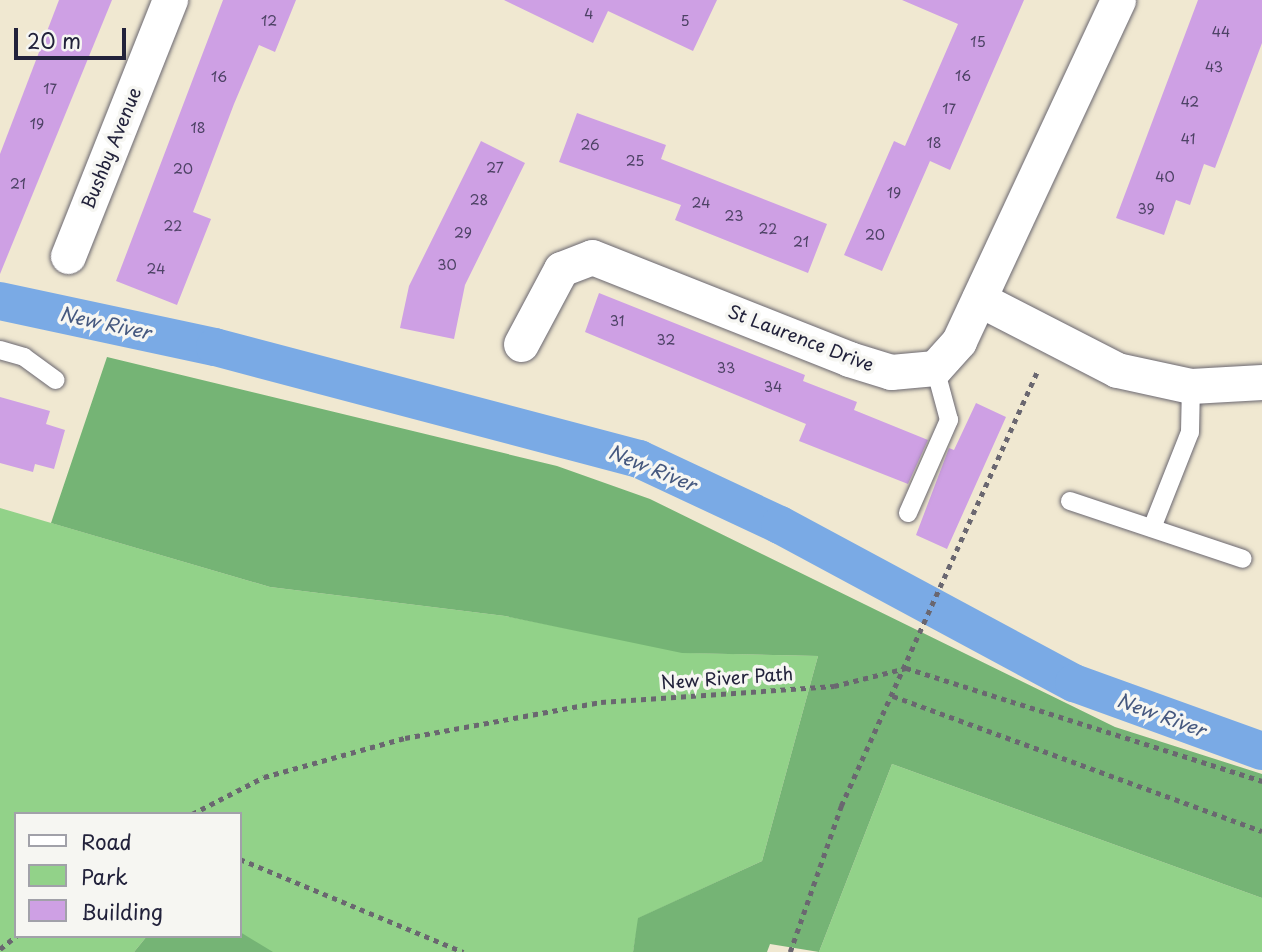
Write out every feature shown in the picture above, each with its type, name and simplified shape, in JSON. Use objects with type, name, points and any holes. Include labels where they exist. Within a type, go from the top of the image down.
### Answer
[{"type":"street","name":"Bushby Avenue","points":[[68,256],[170,0]]},
{"type":"street","points":[[935,368],[959,341],[1118,0]]},
{"type":"street","name":"St Laurence Drive","points":[[521,344],[561,269],[592,257],[849,359],[891,372],[935,368]]},
{"type":"street","points":[[979,299],[1051,340],[1117,370],[1191,386],[1262,382]]},
{"type":"lane","points":[[0,350],[24,357],[56,380]]},
{"type":"lane","points":[[908,513],[949,420],[935,368]]},
{"type":"lane","points":[[1152,528],[1190,432],[1191,386]]},
{"type":"lane","points":[[1070,501],[1243,559]]},
{"type":"path","points":[[790,952],[841,806],[918,644],[1051,340]]},
{"type":"path","points":[[906,668],[1262,781]]},
{"type":"path","name":"New River Path","points":[[196,812],[264,777],[405,738],[601,702],[834,686],[906,668]]},
{"type":"path","points":[[893,696],[1262,831]]},
{"type":"path","points":[[242,860],[463,952]]},
{"type":"path","points":[[1,951],[14,938]]},
{"type":"green space","points":[[107,357],[557,466],[650,499],[1115,727],[1262,774],[1262,898],[892,764],[819,952],[770,944],[767,952],[633,952],[638,918],[762,861],[818,656],[682,653],[505,616],[270,587],[51,523]]},
{"type":"green space","points":[[0,508],[270,587],[505,616],[690,653],[818,656],[762,861],[639,918],[633,952],[257,952],[242,938],[242,812],[14,812],[14,938],[145,938],[134,952],[0,952]]},
{"type":"green space","points":[[892,764],[1262,898],[1262,952],[819,952]]},
{"type":"green space","points":[[242,933],[273,952],[134,952],[145,938],[242,938]]},
{"type":"building","points":[[59,0],[112,0],[0,274],[0,154]]},
{"type":"building","points":[[223,0],[296,0],[275,52],[259,45],[234,104],[193,212],[211,219],[177,305],[116,281]]},
{"type":"building","points":[[504,0],[717,0],[693,51],[608,11],[593,43]]},
{"type":"building","points":[[902,0],[1024,0],[950,170],[930,161],[882,271],[844,255],[894,141],[905,146],[958,24]]},
{"type":"building","points":[[1198,0],[1262,0],[1262,43],[1215,168],[1204,164],[1190,205],[1176,200],[1164,235],[1116,218]]},
{"type":"building","points":[[577,113],[666,145],[661,159],[827,224],[808,273],[675,220],[681,205],[559,162]]},
{"type":"building","points":[[481,141],[525,163],[465,285],[454,339],[400,328],[409,286]]},
{"type":"building","points":[[599,293],[805,375],[803,381],[857,402],[854,410],[928,440],[908,484],[799,441],[806,424],[585,332]]},
{"type":"building","points":[[0,397],[50,411],[46,424],[65,430],[54,469],[35,464],[33,472],[0,463]]},
{"type":"building","points":[[976,403],[1006,417],[947,549],[916,535],[949,448],[954,450]]},
{"type":"waterway","name":"New River","points":[[0,301],[215,347],[639,459],[780,525],[1074,683],[1262,751]]}]
